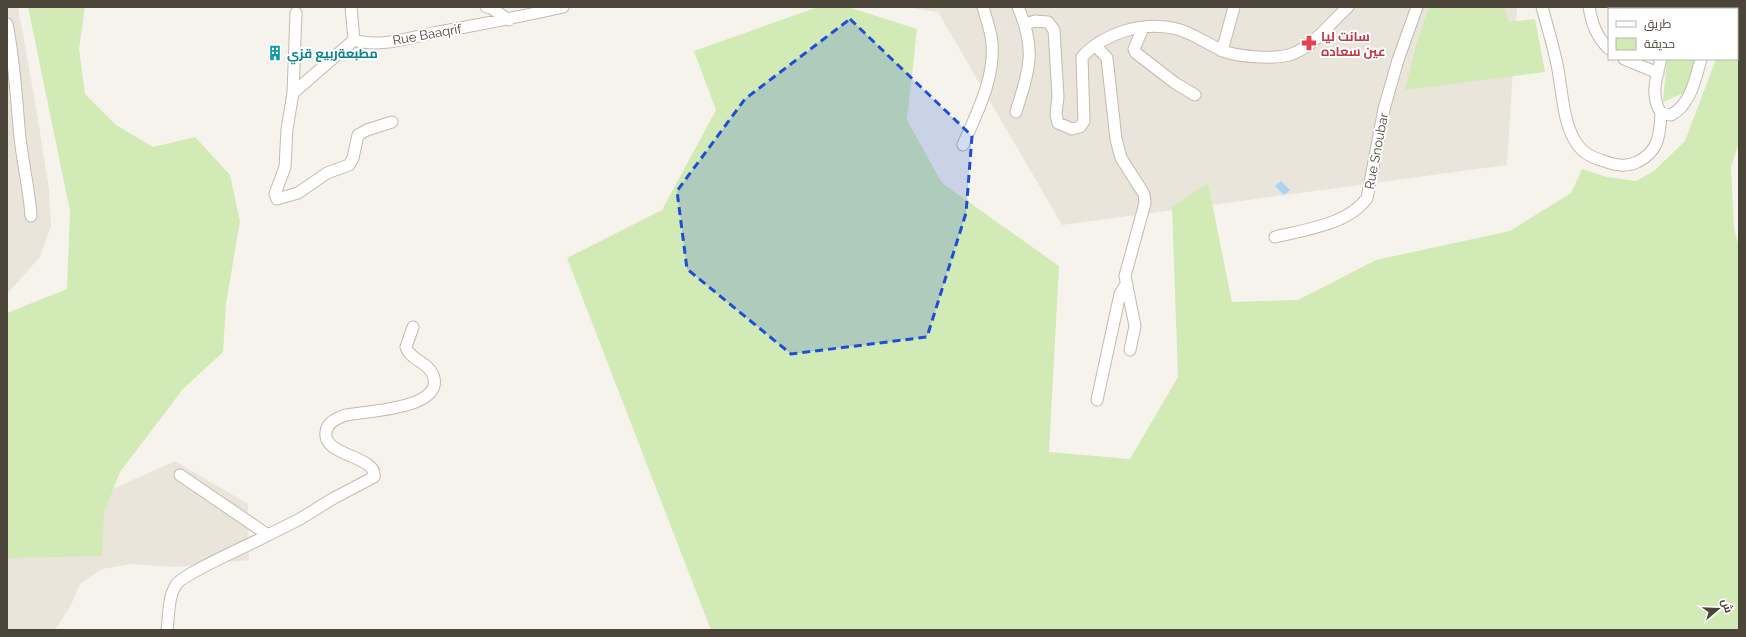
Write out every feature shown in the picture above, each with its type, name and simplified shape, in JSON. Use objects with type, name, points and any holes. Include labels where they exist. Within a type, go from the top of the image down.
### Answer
[{"type":"street","points":[[293,93],[354,40],[351,7]]},
{"type":"street","points":[[486,7],[491,8],[509,20]]},
{"type":"street","name":"Rue Baaqrif","points":[[354,40],[373,42],[394,40],[509,20],[563,7]]},
{"type":"street","points":[[963,145],[983,98],[990,77],[992,43],[983,7]]},
{"type":"street","points":[[1016,112],[1030,59],[1030,45],[1025,24],[1018,7]]},
{"type":"street","points":[[1222,51],[1234,7]]},
{"type":"street","points":[[1025,24],[1035,21],[1048,22],[1054,30],[1058,97],[1056,114],[1058,123],[1072,129],[1080,127],[1084,121],[1082,57],[1095,45],[1121,32],[1158,26],[1177,29],[1222,51],[1240,55],[1274,57],[1294,53],[1312,41],[1348,7]]},
{"type":"street","name":"Rue Snoubar","points":[[1275,237],[1315,228],[1338,219],[1362,205],[1367,198],[1384,109],[1398,60],[1416,7]]},
{"type":"street","points":[[1542,7],[1557,61],[1565,115],[1582,150],[1594,158],[1609,163],[1622,165],[1636,162],[1647,155],[1656,146],[1660,135],[1661,113],[1655,104],[1654,94],[1661,60]]},
{"type":"street","points":[[1589,7],[1592,24],[1598,37],[1608,47]]},
{"type":"street","points":[[296,13],[293,93],[287,129],[285,167],[275,194],[277,199],[298,193],[327,173],[349,165],[353,158],[358,135],[367,130],[392,122]]},
{"type":"street","points":[[7,24],[12,45],[19,129],[29,188],[31,216]]},
{"type":"street","points":[[1143,28],[1134,49],[1136,53],[1175,83],[1195,95]]},
{"type":"street","points":[[1095,45],[1107,58],[1116,139],[1121,158],[1144,194],[1145,203],[1125,276],[1130,297],[1134,326],[1130,350]]},
{"type":"street","points":[[1627,60],[1658,73]]},
{"type":"street","points":[[1661,113],[1671,115],[1678,111],[1685,102],[1692,89],[1701,60]]},
{"type":"street","points":[[1097,400],[1120,294],[1126,284]]},
{"type":"street","points":[[168,630],[171,596],[178,582],[190,574],[300,519],[334,498],[374,477],[375,472],[364,462],[333,447],[325,436],[326,430],[336,418],[414,403],[428,397],[434,386],[433,375],[424,364],[410,354],[406,347],[413,326]]},
{"type":"street","points":[[180,475],[268,535]]},
{"type":"highlighted area","points":[[850,19],[972,136],[966,213],[927,337],[791,354],[687,269],[677,191],[745,99]]},
{"type":"shaded area","points":[[7,7],[18,7],[49,190],[51,226],[40,257],[7,294]]},
{"type":"shaded area","points":[[906,7],[1517,7],[1507,165],[1062,225],[938,12]]},
{"type":"shaded area","points":[[175,461],[248,504],[249,560],[175,567],[132,564],[102,569],[80,584],[71,605],[55,630],[7,630],[7,508],[99,495]]},
{"type":"green space","points":[[28,7],[85,7],[79,49],[85,94],[116,125],[153,147],[195,137],[230,175],[240,221],[226,304],[223,352],[183,389],[120,472],[104,512],[102,556],[7,558],[7,313],[67,289],[70,211]]},
{"type":"green space","points":[[818,7],[848,7],[917,29],[907,120],[942,183],[1059,266],[1049,452],[1130,459],[1178,377],[1172,207],[1208,183],[1232,302],[1298,300],[1376,260],[1510,231],[1571,193],[1582,169],[1607,177],[1636,181],[1654,171],[1685,141],[1716,60],[1738,60],[1738,8],[1734,8],[1739,7],[1739,142],[1731,167],[1734,229],[1739,247],[1739,630],[711,630],[567,258],[662,210],[716,110],[694,51]]},
{"type":"green space","points":[[1429,7],[1504,7],[1509,22],[1535,19],[1545,72],[1405,90],[1416,46]]},
{"type":"green space","points":[[1683,7],[1719,7],[1718,8]]},
{"type":"green space","points":[[1667,60],[1698,60],[1684,93],[1663,102]]},
{"type":"water","points":[[1281,181],[1290,190],[1284,195],[1275,186]]},
{"type":"place","name":"سانت ليا عين سعاده","points":[[1309,43]]},
{"type":"place","name":"مطبعةربيع قزي","points":[[275,53]]}]
